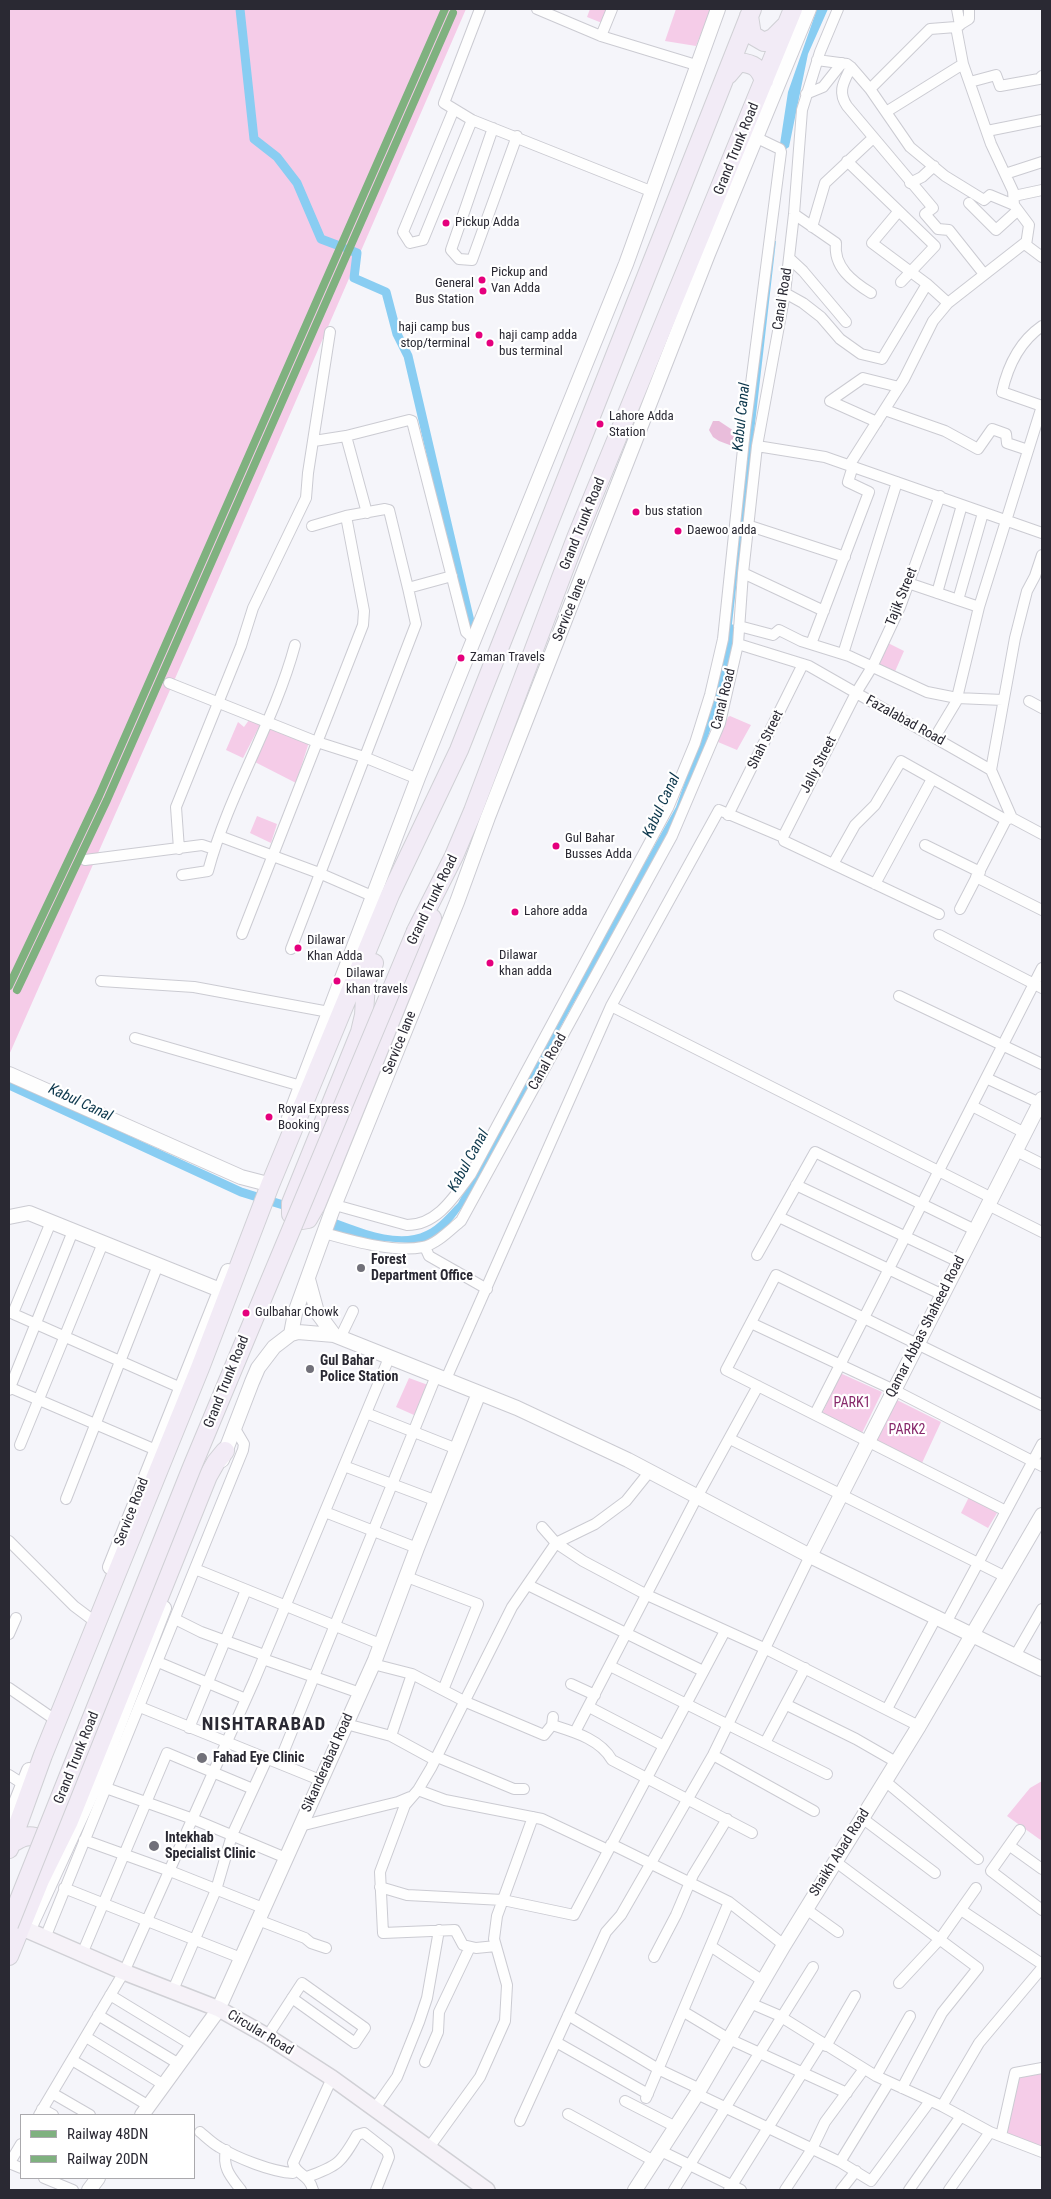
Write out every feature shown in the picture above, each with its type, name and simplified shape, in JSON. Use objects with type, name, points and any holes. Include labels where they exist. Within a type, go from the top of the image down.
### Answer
[{"type":"highway","points":[[750,12],[752,35],[764,42],[773,38],[790,16]]},
{"type":"highway","points":[[454,856],[378,1074],[346,1155],[312,1215],[305,1220],[293,1217],[290,1210],[297,1186],[360,1032],[364,1015],[366,982],[438,821],[459,750],[597,396],[726,78],[750,12]]},
{"type":"highway","name":"Grand Trunk Road","points":[[16,1927],[258,1308],[416,931],[454,856],[481,814],[576,538],[790,16]]},
{"type":"highway","points":[[726,78],[739,62],[755,65],[760,69],[764,81]]},
{"type":"highway","points":[[10,1847],[15,1818],[43,1755],[200,1368],[263,1194],[369,925],[459,750]]},
{"type":"highway","points":[[9,1956],[16,1927],[64,1831],[208,1476],[225,1451]]},
{"type":"highway","points":[[15,1818],[28,1823],[42,1834],[57,1835],[64,1831]]},
{"type":"highway","points":[[10,1847],[24,1837],[31,1836],[50,1845],[53,1854]]},
{"type":"main road","name":"Circular Road","points":[[16,1927],[124,1972],[220,2005],[431,2145],[487,2190]]},
{"type":"main road","points":[[220,2005],[272,2028],[378,2104],[431,2145],[499,2190]]},
{"type":"street","points":[[480,9],[444,103],[472,120],[517,136],[653,192]]},
{"type":"street","points":[[537,9],[601,36],[696,65]]},
{"type":"street","points":[[601,36],[612,9]]},
{"type":"street","name":"Service Road","points":[[15,1818],[23,1784],[220,1290],[263,1194],[329,1012],[369,925],[372,896],[418,779],[574,398],[653,192],[696,65],[718,9]]},
{"type":"street","name":"Service lane","points":[[378,1074],[457,902],[481,814],[595,544],[755,136],[809,9]]},
{"type":"street","name":"Canal Road","points":[[425,1247],[461,1221],[672,836],[720,723],[738,644],[743,573],[750,526],[757,446],[785,293],[794,214],[795,155],[802,110],[817,60],[838,9]]},
{"type":"street","points":[[957,9],[963,64],[990,144],[1014,191],[1015,204],[1029,225],[1026,245],[1042,257]]},
{"type":"street","points":[[870,89],[930,29],[958,26],[969,19],[969,9]]},
{"type":"street","points":[[817,60],[846,65],[870,89],[910,147],[945,176],[984,200],[990,195],[1015,204]]},
{"type":"street","points":[[886,112],[963,64]]},
{"type":"street","points":[[806,94],[823,87],[846,65]]},
{"type":"street","points":[[846,65],[842,98],[873,138],[933,208],[925,214],[938,228],[949,230],[984,274]]},
{"type":"street","points":[[970,82],[996,75],[1000,86],[1042,76]]},
{"type":"street","points":[[454,109],[403,232],[410,243],[423,240],[472,120]]},
{"type":"street","points":[[987,132],[1042,120]]},
{"type":"street","points":[[493,128],[450,250],[459,258],[472,260],[517,136]]},
{"type":"street","points":[[755,136],[795,155]]},
{"type":"street","points":[[812,226],[825,183],[873,138]]},
{"type":"street","points":[[334,1208],[419,1225],[434,1218],[455,1196],[476,1166],[668,808],[695,743],[710,695],[723,639],[745,430],[781,149]]},
{"type":"street","points":[[847,161],[935,246],[901,282]]},
{"type":"street","points":[[1005,174],[1042,162]]},
{"type":"street","points":[[910,182],[922,176],[934,166]]},
{"type":"street","points":[[969,203],[996,230],[1015,204],[1042,190]]},
{"type":"street","points":[[898,212],[872,242],[927,284],[948,303]]},
{"type":"street","points":[[794,214],[836,243],[834,254],[841,268],[857,284],[871,293]]},
{"type":"street","points":[[812,644],[869,492],[848,482],[852,465],[899,387],[933,321],[948,303],[1026,242]]},
{"type":"street","points":[[789,258],[803,271],[846,322]]},
{"type":"street","points":[[785,293],[803,303],[821,317],[840,338],[861,354],[882,359],[927,284]]},
{"type":"street","points":[[934,737],[956,702],[979,607],[1042,406],[1002,392],[1008,370],[1016,353],[1042,326]]},
{"type":"street","points":[[179,849],[176,807],[241,646],[253,608],[306,498],[308,473],[330,332]]},
{"type":"street","points":[[877,422],[830,401],[864,378],[899,387]]},
{"type":"street","points":[[885,410],[945,431],[978,449],[992,429],[1006,434],[1007,444],[1028,450]]},
{"type":"street","points":[[314,441],[346,436],[409,420],[412,421],[466,632],[475,640]]},
{"type":"street","points":[[346,436],[367,513]]},
{"type":"street","points":[[757,446],[825,457],[852,465],[1042,533]]},
{"type":"street","points":[[843,654],[897,482]]},
{"type":"street","name":"Tajik Street","points":[[856,694],[872,667],[900,607],[940,496]]},
{"type":"street","points":[[937,593],[962,505]]},
{"type":"street","points":[[291,949],[416,624],[391,512],[385,508],[346,516],[312,526]]},
{"type":"street","points":[[958,600],[982,513]]},
{"type":"street","points":[[242,934],[363,625],[364,611],[346,516]]},
{"type":"street","points":[[750,526],[845,557]]},
{"type":"street","points":[[576,538],[595,544]]},
{"type":"street","points":[[960,908],[1009,819],[991,770],[1003,700],[1027,591],[1039,577],[1042,554]]},
{"type":"street","points":[[743,573],[824,611]]},
{"type":"street","points":[[408,588],[452,576]]},
{"type":"street","points":[[908,584],[979,607]]},
{"type":"street","points":[[739,626],[773,635],[779,630],[910,682],[927,692],[957,698],[1003,700]]},
{"type":"street","name":"Fazalabad Road","points":[[738,644],[803,664],[991,770]]},
{"type":"street","points":[[182,876],[208,871],[214,848],[267,721],[295,645]]},
{"type":"street","name":"Shah Street","points":[[728,815],[803,664]]},
{"type":"street","points":[[169,683],[317,742],[364,757],[418,779]]},
{"type":"street","name":"Jally Street","points":[[783,836],[856,694]]},
{"type":"street","points":[[1030,701],[1042,708]]},
{"type":"street","points":[[833,864],[855,825],[875,805],[901,761],[1009,819],[1042,834]]},
{"type":"street","points":[[875,884],[932,779]]},
{"type":"street","points":[[279,1763],[336,1627],[413,1433],[487,1289],[611,1006],[719,810],[783,836],[784,842],[939,914]]},
{"type":"street","points":[[219,836],[319,873],[372,896]]},
{"type":"street","points":[[86,860],[202,845],[214,848]]},
{"type":"street","points":[[924,846],[1042,910]]},
{"type":"street","points":[[939,935],[1038,986]]},
{"type":"street","points":[[815,1414],[1003,1045],[1038,986],[1042,968]]},
{"type":"street","points":[[101,980],[194,987],[329,1012]]},
{"type":"street","points":[[899,996],[1042,1064]]},
{"type":"street","points":[[611,1006],[938,1172],[1042,1232]]},
{"type":"street","points":[[135,1038],[301,1086]]},
{"type":"street","points":[[9,1074],[241,1177],[263,1194]]},
{"type":"street","points":[[986,1078],[1042,1102]]},
{"type":"street","name":"Qamar Abbas Shaheed Road","points":[[810,1556],[1042,1102]]},
{"type":"street","points":[[972,1106],[1025,1133]]},
{"type":"street","points":[[1016,1151],[1042,1164]]},
{"type":"street","points":[[757,1255],[815,1152],[976,1230]]},
{"type":"street","points":[[291,1334],[294,1314],[334,1208],[346,1155]]},
{"type":"street","points":[[796,1185],[959,1262]]},
{"type":"street","points":[[9,1217],[29,1213],[220,1290]]},
{"type":"street","points":[[779,1217],[943,1295]]},
{"type":"street","points":[[52,1222],[11,1313],[181,1388]]},
{"type":"street","points":[[73,1231],[10,1389],[156,1450]]},
{"type":"street","points":[[325,1231],[370,1244],[400,1248],[425,1247],[429,1256],[487,1289]]},
{"type":"street","points":[[20,1445],[103,1243]]},
{"type":"street","points":[[66,1499],[122,1362],[158,1266]]},
{"type":"street","points":[[1006,1511],[726,1370],[776,1275],[1042,1404]]},
{"type":"street","points":[[308,1279],[317,1312],[337,1336]]},
{"type":"street","points":[[337,1336],[353,1311]]},
{"type":"street","points":[[751,1323],[894,1390],[1037,1464]]},
{"type":"street","points":[[16,1927],[97,1780],[258,1368],[274,1347],[291,1334],[304,1332],[337,1336],[537,1417],[650,1471],[810,1556],[1042,1669]]},
{"type":"street","points":[[40,2112],[124,1972],[246,1699],[389,1358]]},
{"type":"street","points":[[575,1732],[697,1497],[758,1386]]},
{"type":"street","name":"Sikanderabad Road","points":[[146,2110],[220,2005],[373,1664],[479,1393]]},
{"type":"street","points":[[366,1413],[457,1449]]},
{"type":"street","points":[[45,1938],[243,1450],[244,1444],[234,1427]]},
{"type":"street","points":[[730,1438],[1006,1577]]},
{"type":"street","points":[[887,1709],[978,1563],[1006,1511],[1037,1464],[1042,1444]]},
{"type":"street","points":[[344,1466],[437,1501]]},
{"type":"street","points":[[496,1946],[476,1948],[463,1945],[455,1930],[383,1933],[380,1872],[404,1805],[414,1794],[436,1758],[466,1702],[512,1607],[556,1542],[595,1524],[626,1501],[650,1471]]},
{"type":"street","points":[[325,1512],[417,1548]]},
{"type":"street","name":"Shaikh Abad Road","points":[[635,2190],[699,2092],[784,1945],[919,1726],[1042,1514]]},
{"type":"street","points":[[542,1528],[556,1542],[584,1561],[647,1594],[766,1649],[919,1726]]},
{"type":"street","points":[[9,1542],[74,1606],[90,1618]]},
{"type":"street","points":[[520,2121],[606,1932],[621,1915],[713,1755],[810,1556]]},
{"type":"street","points":[[195,1570],[380,1644]]},
{"type":"street","points":[[407,1577],[478,1604],[443,1690]]},
{"type":"street","points":[[528,1585],[703,1671]]},
{"type":"street","points":[[190,1728],[246,1590]]},
{"type":"street","points":[[1015,1656],[1042,1609]]},
{"type":"street","points":[[9,1634],[16,1618]]},
{"type":"street","points":[[175,1619],[201,1632],[360,1694]]},
{"type":"street","points":[[380,1887],[407,1895],[503,1900],[574,1915],[725,1631]]},
{"type":"street","points":[[158,1662],[246,1699]]},
{"type":"street","points":[[373,1664],[412,1674],[466,1702],[544,1735],[552,1721],[589,1739],[608,1753],[612,1760],[752,1833]]},
{"type":"street","points":[[610,1666],[827,1774]]},
{"type":"street","points":[[765,1744],[805,1668]]},
{"type":"street","points":[[391,1736],[412,1674]]},
{"type":"street","points":[[570,1684],[595,1695]]},
{"type":"street","points":[[9,1688],[51,1717]]},
{"type":"street","points":[[787,1705],[856,1739],[896,1762]]},
{"type":"street","points":[[140,1707],[320,1780]]},
{"type":"street","points":[[589,1707],[664,1746]]},
{"type":"street","points":[[346,1724],[391,1736],[436,1758],[514,1789],[524,1789]]},
{"type":"street","points":[[82,1954],[168,1752],[253,1789]]},
{"type":"street","points":[[713,1755],[814,1811]]},
{"type":"street","points":[[173,1990],[216,1890],[232,1836],[266,1759]]},
{"type":"street","points":[[9,1775],[23,1784]]},
{"type":"street","points":[[885,1781],[978,1859]]},
{"type":"street","points":[[106,1788],[193,1819],[286,1858]]},
{"type":"street","points":[[300,1826],[398,1802],[414,1794],[542,1819],[652,1863],[729,1902],[784,1945]]},
{"type":"street","points":[[431,2145],[480,2077],[505,2021],[507,1985],[494,1939],[497,1916],[533,1817]]},
{"type":"street","points":[[862,1818],[935,1872]]},
{"type":"street","points":[[654,1958],[693,1875],[727,1820]]},
{"type":"street","points":[[1020,1830],[991,1871],[1042,1910]]},
{"type":"street","points":[[84,1840],[216,1890],[306,1938],[311,1943],[326,1948]]},
{"type":"street","points":[[1010,1846],[1042,1869]]},
{"type":"street","points":[[836,1862],[978,1968],[942,2013],[902,2088]]},
{"type":"street","points":[[64,1888],[241,1958]]},
{"type":"street","points":[[899,1983],[940,1939],[976,1888]]},
{"type":"street","points":[[556,2042],[647,2096],[660,2070],[712,1947],[729,1902]]},
{"type":"street","points":[[806,1909],[838,1932]]},
{"type":"street","points":[[961,1910],[1042,1964]]},
{"type":"street","points":[[378,2104],[397,2077],[420,2022],[439,1930]]},
{"type":"street","points":[[425,2062],[438,2032],[439,2012],[470,1947]]},
{"type":"street","points":[[712,1947],[763,1981]]},
{"type":"street","points":[[674,2190],[813,1967]]},
{"type":"street","points":[[942,2106],[979,2042],[1042,1968]]},
{"type":"street","points":[[272,2028],[292,1998],[302,1983],[365,2028],[355,2043],[292,1998]]},
{"type":"street","points":[[110,1995],[192,2045]]},
{"type":"street","points":[[568,2114],[658,2156],[689,2166],[734,2189],[768,2128],[802,2073],[855,1996]]},
{"type":"street","points":[[750,2003],[782,2017],[864,2070],[942,2106],[990,2132],[1042,2152]]},
{"type":"street","points":[[684,2012],[729,2039],[847,2093]]},
{"type":"street","points":[[98,2015],[179,2064]]},
{"type":"street","points":[[568,2015],[726,2108],[840,2162],[871,2181],[930,2101]]},
{"type":"street","points":[[876,2076],[910,2016]]},
{"type":"street","points":[[86,2037],[164,2085]]},
{"type":"street","points":[[72,2060],[146,2110]]},
{"type":"street","points":[[1001,2136],[1014,2073],[1042,2068]]},
{"type":"street","points":[[785,2190],[812,2149],[825,2122],[864,2070]]},
{"type":"street","points":[[313,2190],[307,2177],[296,2170],[293,2164],[332,2078]]},
{"type":"street","points":[[840,2162],[889,2082]]},
{"type":"street","points":[[52,2093],[88,2114]]},
{"type":"street","points":[[625,2101],[676,2127]]},
{"type":"street","points":[[909,2190],[961,2116]]},
{"type":"street","points":[[200,2132],[226,2150],[246,2160],[285,2172],[293,2173],[296,2170]]},
{"type":"street","points":[[951,2190],[990,2132]]},
{"type":"street","points":[[307,2177],[333,2168],[346,2155],[357,2135],[364,2134],[387,2151],[388,2157],[376,2190]]},
{"type":"street","points":[[9,2163],[20,2146]]},
{"type":"street","points":[[226,2150],[224,2158],[226,2171],[241,2190]]},
{"type":"street","points":[[841,2190],[856,2171]]},
{"type":"street","points":[[46,2179],[73,2190]]},
{"type":"street","points":[[89,2190],[97,2179]]},
{"type":"green space","points":[[9,9],[466,9],[192,640],[9,1055]]},
{"type":"green space","points":[[590,9],[607,9],[602,23],[587,17]]},
{"type":"green space","points":[[676,9],[711,9],[696,46],[665,41]]},
{"type":"green space","points":[[884,641],[904,651],[893,676],[878,665]]},
{"type":"green space","points":[[730,716],[751,725],[737,750],[718,742]]},
{"type":"green space","points":[[249,720],[260,725],[243,758],[226,750],[238,722],[244,727]]},
{"type":"green space","points":[[265,726],[310,739],[296,783],[251,760]]},
{"type":"green space","points":[[257,816],[277,824],[271,843],[250,833]]},
{"type":"green space","name":"PARK1","points":[[840,1373],[882,1392],[862,1433],[822,1414]]},
{"type":"green space","points":[[409,1378],[428,1385],[414,1415],[396,1407]]},
{"type":"green space","name":"PARK2","points":[[895,1399],[941,1422],[922,1463],[875,1439]]},
{"type":"green space","points":[[969,1497],[997,1513],[988,1528],[961,1513]]},
{"type":"green space","points":[[1042,1781],[1042,1841],[1007,1816],[1030,1788]]},
{"type":"green space","points":[[1042,2068],[1042,2152],[1001,2136],[1015,2073]]},
{"type":"shaded area","points":[[713,421],[719,421],[737,433],[735,447],[713,437],[709,430]]},
{"type":"water","points":[[817,9],[828,9],[808,54],[789,147],[786,149],[780,144],[788,92]]},
{"type":"water","points":[[767,241],[776,241],[730,641],[725,638]]},
{"type":"water","points":[[726,647],[732,650],[733,657],[701,760],[677,820],[651,872],[576,999],[494,1152],[457,1215],[437,1236],[425,1244],[366,1240],[328,1230],[333,1218],[380,1234],[392,1236],[415,1235],[435,1226],[458,1203],[676,807],[703,730]]},
{"type":"waterway","points":[[240,9],[254,139],[277,157],[297,183],[321,239],[337,245]]},
{"type":"waterway","points":[[347,249],[357,253],[354,278],[386,292],[397,334],[408,356],[472,630]]},
{"type":"waterway","name":"Kabul Canal","points":[[728,658],[732,629]]},
{"type":"waterway","name":"Kabul Canal","points":[[9,1085],[241,1192],[293,1208]]},
{"type":"rail line","name":"48DN","points":[[9,986],[99,796],[445,9]]},
{"type":"rail line","name":"20DN","points":[[17,990],[107,800],[453,13]]},
{"type":"place","name":"Pickup Adda","points":[[446,223]]},
{"type":"place","name":"Pickup and Van Adda","points":[[482,280]]},
{"type":"place","name":"General Bus Station","points":[[483,291]]},
{"type":"place","name":"haji camp bus stop/terminal","points":[[479,335]]},
{"type":"place","name":"haji camp adda bus terminal","points":[[490,343]]},
{"type":"place","name":"Lahore Adda Station","points":[[600,424]]},
{"type":"place","name":"bus station","points":[[636,512]]},
{"type":"place","name":"Daewoo adda","points":[[678,531]]},
{"type":"place","name":"Zaman Travels","points":[[461,658]]},
{"type":"place","name":"Gul Bahar Busses Adda","points":[[556,846]]},
{"type":"place","name":"Lahore adda","points":[[515,912]]},
{"type":"place","name":"Dilawar Khan Adda","points":[[298,948]]},
{"type":"place","name":"Dilawar khan adda","points":[[490,963]]},
{"type":"place","name":"Dilawar khan travels","points":[[337,981]]},
{"type":"place","name":"Royal Express Booking","points":[[269,1117]]},
{"type":"place","name":"Forest Department Office","points":[[361,1268]]},
{"type":"place","name":"Gulbahar Chowk","points":[[246,1313]]},
{"type":"place","name":"Gul Bahar Police Station","points":[[310,1369]]},
{"type":"place","name":"Fahad Eye Clinic","points":[[202,1758]]},
{"type":"place","name":"Intekhab Specialist Clinic","points":[[154,1846]]},
{"type":"district","name":"NISHTARABAD","points":[[264,1725]]}]
